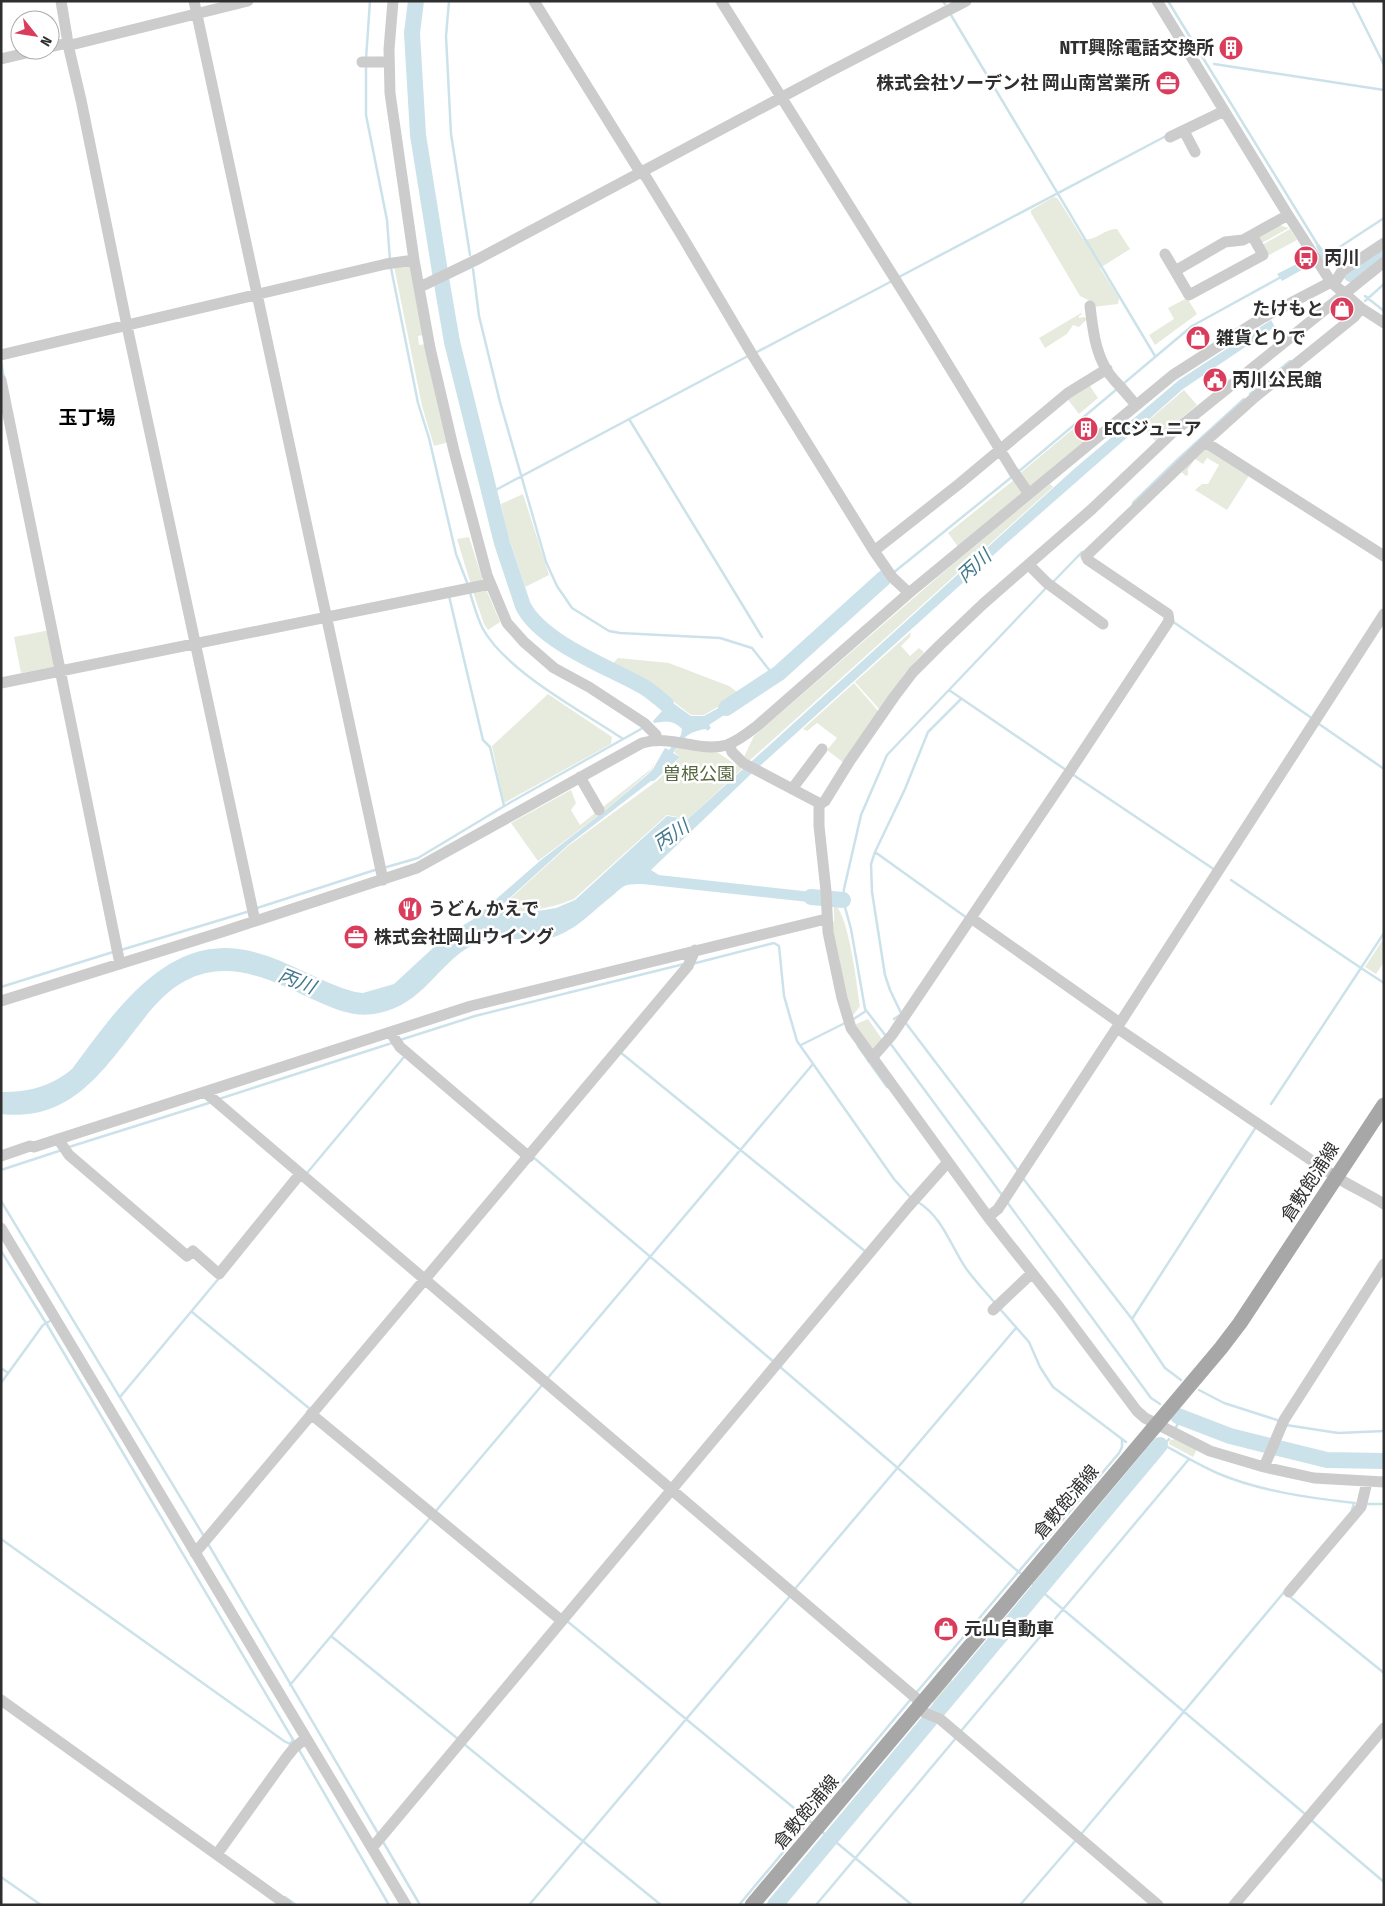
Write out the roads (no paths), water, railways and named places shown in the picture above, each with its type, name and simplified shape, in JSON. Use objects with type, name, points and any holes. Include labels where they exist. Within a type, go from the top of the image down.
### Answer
[{"type":"main road","name":"倉敷飽浦線","points":[[752,1905],[923,1706],[1240,1323],[1384,1105]]},
{"type":"street","points":[[61,1],[254,914]]},
{"type":"street","points":[[60,45],[195,9],[248,1]]},
{"type":"street","points":[[393,1],[389,62],[392,111],[414,260],[430,348],[454,451],[490,584],[507,623],[524,642],[554,668],[638,720],[663,740]]},
{"type":"street","points":[[534,1],[682,236],[753,354],[876,549],[890,575],[909,594]]},
{"type":"street","points":[[721,1],[1029,494]]},
{"type":"street","points":[[420,287],[642,173],[829,72],[966,1]]},
{"type":"street","points":[[1157,1],[1288,215],[1332,283],[1361,308],[1384,323]]},
{"type":"street","points":[[195,9],[382,872]]},
{"type":"street","points":[[364,62],[389,62]]},
{"type":"street","points":[[1170,137],[1224,111]]},
{"type":"street","points":[[1184,131],[1195,152]]},
{"type":"street","points":[[1175,271],[1225,242],[1243,240],[1288,215]]},
{"type":"street","points":[[1165,254],[1189,295],[1262,255],[1252,236]]},
{"type":"street","points":[[1,1000],[119,956],[382,872],[424,864],[635,746],[663,740],[708,746],[729,744],[757,726],[909,594],[1173,375],[1262,318],[1332,283],[1342,271],[1384,243]]},
{"type":"street","points":[[1,355],[257,292],[390,263],[414,260]]},
{"type":"street","points":[[819,805],[824,801],[848,762],[913,672],[983,604],[1029,565],[1172,433],[1384,262]]},
{"type":"street","points":[[1090,306],[1096,344],[1107,369],[1116,383],[1136,405]]},
{"type":"street","points":[[872,1058],[888,1040],[972,918],[1069,773],[1146,650],[1169,619],[1168,614],[1088,560],[1086,556],[1206,440],[1265,388],[1354,317],[1361,308]]},
{"type":"street","points":[[876,549],[1068,393],[1107,369]]},
{"type":"street","points":[[1,380],[62,669],[119,956]]},
{"type":"street","points":[[1206,440],[1384,556]]},
{"type":"street","points":[[1029,565],[1050,585],[1103,624]]},
{"type":"street","points":[[1,683],[62,669],[490,584]]},
{"type":"street","points":[[988,1217],[998,1209],[1384,614]]},
{"type":"street","points":[[729,744],[732,752],[743,763],[817,802],[819,805],[819,826],[826,891],[826,919],[830,946],[849,1022],[872,1058],[988,1217],[1137,1412],[1156,1424],[1220,1454],[1264,1467],[1314,1478],[1384,1482]]},
{"type":"street","points":[[792,789],[822,749]]},
{"type":"street","points":[[580,777],[599,810]]},
{"type":"street","points":[[972,918],[1118,1024],[1336,1177],[1384,1204]]},
{"type":"street","points":[[1,1156],[62,1146],[212,1098],[400,1044],[471,1006],[692,959],[826,919]]},
{"type":"street","points":[[196,1553],[526,1155],[692,959]]},
{"type":"street","points":[[400,1044],[526,1155]]},
{"type":"street","points":[[212,1098],[672,1488],[792,1594],[1158,1905]]},
{"type":"street","points":[[62,1146],[187,1256],[193,1252],[220,1274],[302,1176]]},
{"type":"street","points":[[377,1841],[561,1619],[948,1162]]},
{"type":"street","points":[[1,1228],[196,1553],[300,1744],[377,1841],[406,1905]]},
{"type":"street","points":[[1264,1467],[1284,1420],[1384,1264]]},
{"type":"street","points":[[996,1308],[1032,1273]]},
{"type":"street","points":[[313,1412],[433,1515],[561,1619]]},
{"type":"street","points":[[1289,1592],[1362,1503],[1367,1482]]},
{"type":"street","points":[[1,1700],[218,1852],[287,1905]]},
{"type":"street","points":[[1234,1905],[1384,1728]]},
{"type":"street","points":[[218,1852],[300,1744]]},
{"type":"water","points":[[1319,244],[1332,255],[1327,260],[1323,258],[1282,281],[1277,274],[1306,259],[1309,263],[1320,255],[1316,246]]},
{"type":"water","points":[[1271,320],[1275,327],[1183,389],[1140,427],[1134,436],[1131,434],[1008,542],[751,774],[651,870],[659,875],[812,892],[819,894],[818,901],[809,902],[642,884],[627,885],[577,925],[562,934],[534,940],[501,939],[481,941],[472,945],[448,963],[407,1002],[379,1013],[363,1015],[342,1011],[271,981],[254,976],[238,972],[220,971],[203,974],[178,985],[160,1000],[112,1060],[82,1090],[65,1102],[46,1110],[25,1114],[1,1114],[1,1092],[21,1091],[39,1087],[64,1075],[72,1069],[106,1024],[146,981],[168,965],[193,953],[220,948],[250,951],[277,959],[355,992],[363,993],[394,984],[447,935],[472,920],[541,860],[607,809],[653,769],[665,748],[669,750],[681,735],[682,729],[676,724],[669,722],[654,723],[653,721],[662,711],[647,692],[650,688],[691,716],[704,716],[742,695],[747,700],[709,725],[711,728],[707,731],[706,729],[700,730],[686,736],[673,753],[680,757],[654,781],[651,781],[568,845],[502,905],[505,912],[526,913],[556,908],[575,900],[667,816],[688,819],[1074,469],[1179,380]]},
{"type":"waterway","points":[[366,59],[370,1]]},
{"type":"waterway","points":[[416,1],[412,33],[418,135],[452,342],[502,543],[523,606],[532,619],[560,643],[644,687],[666,704]]},
{"type":"waterway","points":[[449,1],[446,36],[451,134],[470,255]]},
{"type":"waterway","points":[[1168,1],[1319,247]]},
{"type":"waterway","points":[[1352,1],[1384,65]]},
{"type":"waterway","points":[[951,15],[1155,356]]},
{"type":"waterway","points":[[1214,64],[1384,90]]},
{"type":"waterway","points":[[366,65],[366,115],[387,220],[390,260]]},
{"type":"waterway","points":[[899,277],[1166,136]]},
{"type":"waterway","points":[[1329,254],[1384,218]]},
{"type":"waterway","name":"丙川","points":[[1351,274],[1384,251]]},
{"type":"waterway","points":[[391,268],[418,403],[429,438],[456,554],[468,585]]},
{"type":"waterway","points":[[473,269],[479,316],[500,402],[546,562],[557,586],[572,608],[609,631],[720,638],[752,648],[774,676]]},
{"type":"waterway","points":[[1123,384],[1192,326],[1281,277]]},
{"type":"waterway","points":[[755,353],[892,281]]},
{"type":"waterway","points":[[1365,301],[1384,284]]},
{"type":"waterway","points":[[1365,296],[1384,311]]},
{"type":"waterway","points":[[490,493],[748,356]]},
{"type":"waterway","points":[[1250,394],[1290,361]]},
{"type":"waterway","points":[[1,362],[4,378]]},
{"type":"waterway","points":[[1018,472],[1117,389]]},
{"type":"waterway","points":[[1133,503],[1244,399]]},
{"type":"waterway","points":[[629,419],[762,637]]},
{"type":"waterway","points":[[893,573],[1013,476]]},
{"type":"waterway","points":[[1053,582],[1082,552]]},
{"type":"waterway","points":[[726,708],[779,673],[884,578]]},
{"type":"waterway","points":[[886,1036],[865,1009],[851,929],[843,900],[861,815],[887,755],[1047,587]]},
{"type":"waterway","points":[[470,593],[483,629],[494,645],[509,660],[547,690],[623,739]]},
{"type":"waterway","points":[[449,596],[483,740],[490,747],[504,806]]},
{"type":"waterway","points":[[1172,621],[1313,719]]},
{"type":"waterway","points":[[949,690],[1066,770]]},
{"type":"waterway","points":[[901,1013],[885,975],[872,892],[871,864],[928,732],[961,699]]},
{"type":"waterway","points":[[1319,724],[1384,769]]},
{"type":"waterway","points":[[383,868],[418,858],[511,802],[641,729]]},
{"type":"waterway","points":[[1072,774],[1215,870]]},
{"type":"waterway","points":[[875,852],[967,918]]},
{"type":"waterway","points":[[257,908],[378,869]]},
{"type":"waterway","points":[[1231,880],[1361,968],[1271,1104]]},
{"type":"waterway","points":[[811,897],[843,900]]},
{"type":"waterway","points":[[121,950],[250,911]]},
{"type":"waterway","points":[[1384,933],[1361,968],[1384,983]]},
{"type":"waterway","points":[[692,964],[774,943],[779,946],[784,996],[797,1041],[894,1179],[911,1198]]},
{"type":"waterway","points":[[1,987],[113,952]]},
{"type":"waterway","points":[[400,1040],[475,1016],[684,964]]},
{"type":"waterway","points":[[852,1020],[866,1011]]},
{"type":"waterway","points":[[894,1019],[900,1015]]},
{"type":"waterway","points":[[905,1022],[1019,1172]]},
{"type":"waterway","points":[[801,1045],[845,1023]]},
{"type":"waterway","points":[[219,1099],[392,1043]]},
{"type":"waterway","points":[[890,1043],[1002,1195]]},
{"type":"waterway","points":[[858,1046],[887,1087]]},
{"type":"waterway","points":[[620,1052],[866,1252]]},
{"type":"waterway","points":[[307,1173],[404,1057]]},
{"type":"waterway","points":[[546,1380],[813,1064]]},
{"type":"waterway","points":[[69,1147],[212,1102]]},
{"type":"waterway","points":[[1132,1319],[1256,1127]]},
{"type":"waterway","points":[[1,1170],[62,1150]]},
{"type":"waterway","points":[[533,1157],[774,1362]]},
{"type":"waterway","points":[[1022,1177],[1132,1319],[1165,1368],[1181,1380]]},
{"type":"waterway","points":[[1,1201],[205,1538]]},
{"type":"waterway","points":[[918,1202],[933,1215],[965,1267],[995,1303]]},
{"type":"waterway","points":[[1007,1202],[1151,1398],[1160,1404]]},
{"type":"waterway","points":[[1,1251],[46,1323],[295,1743]]},
{"type":"waterway","points":[[120,1397],[220,1277]]},
{"type":"waterway","points":[[1000,1309],[1029,1342],[1040,1367],[1053,1387],[1126,1442]]},
{"type":"waterway","points":[[192,1312],[310,1409]]},
{"type":"waterway","points":[[1,1383],[43,1325],[50,1321]]},
{"type":"waterway","points":[[794,1590],[1016,1328]]},
{"type":"waterway","points":[[779,1366],[1020,1573]]},
{"type":"waterway","points":[[1,1368],[8,1373]]},
{"type":"waterway","points":[[435,1512],[543,1384]]},
{"type":"waterway","points":[[1199,1390],[1224,1403],[1280,1421]]},
{"type":"waterway","points":[[1178,1416],[1230,1436],[1327,1460],[1384,1461]]},
{"type":"waterway","points":[[1176,1427],[1182,1417]]},
{"type":"waterway","points":[[1286,1425],[1338,1433],[1384,1431]]},
{"type":"waterway","points":[[1164,1445],[1169,1439]]},
{"type":"waterway","points":[[916,1693],[1119,1453],[1122,1447],[1122,1440]]},
{"type":"waterway","points":[[1160,1445],[1166,1446],[1217,1473],[1250,1485],[1302,1496],[1355,1503]]},
{"type":"waterway","points":[[775,1905],[1160,1445]]},
{"type":"waterway","points":[[1144,1448],[1152,1454]]},
{"type":"waterway","points":[[961,1731],[1189,1459]]},
{"type":"waterway","points":[[1352,1510],[1354,1503]]},
{"type":"waterway","points":[[1365,1504],[1384,1504]]},
{"type":"waterway","points":[[290,1685],[430,1518]]},
{"type":"waterway","points":[[1,1539],[284,1741],[290,1744],[293,1740]]},
{"type":"waterway","points":[[207,1542],[379,1835]]},
{"type":"waterway","points":[[1033,1584],[1305,1814]]},
{"type":"waterway","points":[[1082,1833],[1285,1591]]},
{"type":"waterway","points":[[529,1905],[791,1595]]},
{"type":"waterway","points":[[1289,1596],[1384,1673]]},
{"type":"waterway","points":[[567,1621],[811,1822]]},
{"type":"waterway","points":[[331,1636],[458,1739]]},
{"type":"waterway","points":[[739,1905],[911,1699]]},
{"type":"waterway","points":[[816,1905],[956,1738]]},
{"type":"waterway","points":[[464,1744],[661,1905]]},
{"type":"waterway","points":[[298,1748],[389,1905]]},
{"type":"waterway","points":[[1311,1820],[1384,1882]]},
{"type":"waterway","points":[[822,1832],[831,1839]]},
{"type":"waterway","points":[[831,1838],[912,1905]]},
{"type":"waterway","points":[[382,1840],[420,1905]]},
{"type":"waterway","points":[[1020,1905],[1076,1840]]},
{"type":"waterway","points":[[1,1877],[41,1905]]},
{"type":"waterway","points":[[285,1897],[296,1905]]},
{"type":"place","name":"NTT興除電話交換所","points":[[1231,48]]},
{"type":"place","name":"株式会社ソーデン社 岡山南営業所","points":[[1168,83]]},
{"type":"place","name":"丙川","points":[[1306,258]]},
{"type":"place","name":"たけもと","points":[[1342,309]]},
{"type":"place","name":"雑貨とりで","points":[[1198,338]]},
{"type":"place","name":"丙川公民館","points":[[1215,380]]},
{"type":"place","name":"ECCジュニア","points":[[1086,429]]},
{"type":"place","name":"うどん かえで","points":[[410,909]]},
{"type":"place","name":"株式会社岡山ウイング","points":[[356,937]]},
{"type":"place","name":"元山自動車","points":[[946,1629]]},
{"type":"district","name":"玉丁場","points":[[87,417]]},
{"type":"park label","name":"曽根公園","points":[[699,774]]}]
